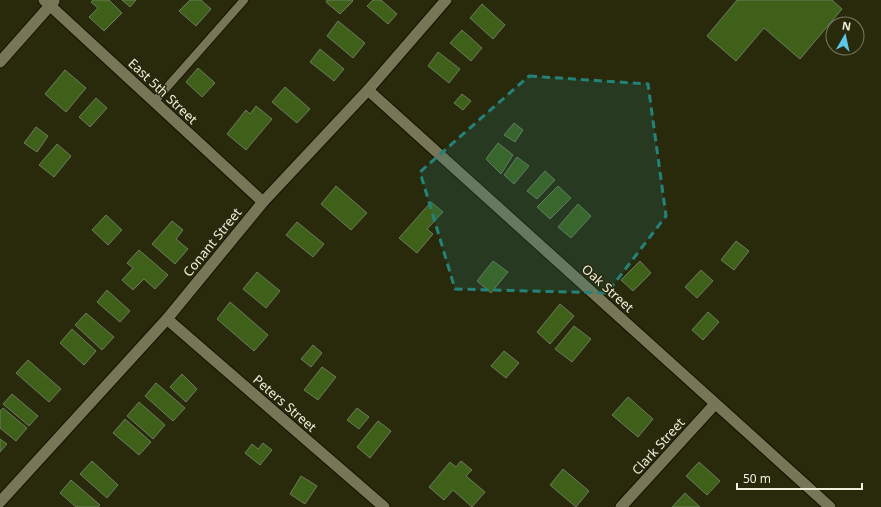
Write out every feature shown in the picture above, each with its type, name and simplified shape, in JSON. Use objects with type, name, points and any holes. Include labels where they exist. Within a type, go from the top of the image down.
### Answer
[{"type":"street","name":"Conant Street","points":[[0,502],[167,319],[263,202],[368,90],[446,0]]},
{"type":"street","name":"East 5th Street","points":[[50,2],[154,102],[263,202]]},
{"type":"street","points":[[0,62],[50,2]]},
{"type":"street","name":"Oak Street","points":[[368,90],[830,507]]},
{"type":"street","name":"Peters Street","points":[[167,319],[384,507]]},
{"type":"street","name":"Clark Street","points":[[621,507],[715,404]]},
{"type":"lane","points":[[154,102],[244,0]]},
{"type":"highlighted area","points":[[529,76],[648,84],[666,216],[607,293],[455,289],[420,172]]},
{"type":"building","points":[[93,0],[109,0],[122,13],[104,31],[89,17],[98,8],[91,2]]},
{"type":"building","points":[[122,0],[136,0],[130,7]]},
{"type":"building","points":[[190,0],[201,0],[211,9],[196,26],[179,11]]},
{"type":"building","points":[[327,0],[353,1],[340,14],[326,2]]},
{"type":"building","points":[[373,0],[381,0],[397,14],[388,24],[367,6]]},
{"type":"building","points":[[737,0],[832,0],[842,9],[836,16],[825,16],[825,29],[800,59],[764,28],[736,61],[707,36]]},
{"type":"building","points":[[482,4],[505,25],[493,39],[470,18]]},
{"type":"building","points":[[338,21],[365,43],[353,58],[327,36]]},
{"type":"building","points":[[462,30],[482,48],[471,61],[450,43]]},
{"type":"building","points":[[320,49],[344,69],[334,81],[310,62]]},
{"type":"building","points":[[438,52],[460,69],[449,83],[428,66]]},
{"type":"building","points":[[198,68],[215,83],[202,97],[186,82]]},
{"type":"building","points":[[65,70],[86,88],[66,112],[45,94]]},
{"type":"building","points":[[285,87],[310,109],[297,123],[272,102]]},
{"type":"building","points":[[462,94],[471,101],[463,110],[454,103]]},
{"type":"building","points":[[96,98],[107,108],[90,127],[79,117]]},
{"type":"building","points":[[256,106],[272,119],[246,150],[227,134],[246,110],[250,114]]},
{"type":"building","points":[[514,123],[523,130],[515,142],[504,135]]},
{"type":"building","points":[[36,127],[48,136],[37,152],[24,143]]},
{"type":"building","points":[[498,143],[513,155],[501,174],[486,159]]},
{"type":"building","points":[[57,144],[71,156],[54,177],[39,165]]},
{"type":"building","points":[[517,157],[529,166],[514,184],[504,175]]},
{"type":"building","points":[[545,171],[555,180],[537,199],[527,191]]},
{"type":"building","points":[[336,186],[367,213],[351,230],[321,204]]},
{"type":"building","points":[[558,186],[571,198],[550,219],[537,207]]},
{"type":"building","points":[[431,202],[443,212],[427,229],[433,234],[417,253],[399,238]]},
{"type":"building","points":[[578,204],[591,216],[571,238],[558,227]]},
{"type":"building","points":[[106,215],[122,230],[108,245],[92,230]]},
{"type":"building","points":[[172,221],[183,230],[176,239],[188,249],[175,264],[152,244]]},
{"type":"building","points":[[297,222],[324,244],[313,257],[286,235]]},
{"type":"building","points":[[736,241],[749,251],[734,270],[721,260]]},
{"type":"building","points":[[139,250],[168,275],[155,289],[144,279],[133,290],[122,280],[133,268],[127,263]]},
{"type":"building","points":[[493,261],[508,272],[491,293],[477,281]]},
{"type":"building","points":[[640,261],[651,273],[633,291],[621,280]]},
{"type":"building","points":[[701,270],[713,281],[697,298],[685,287]]},
{"type":"building","points":[[257,272],[280,291],[266,308],[243,289]]},
{"type":"building","points":[[107,290],[130,311],[120,322],[97,302]]},
{"type":"building","points":[[230,302],[268,335],[254,351],[217,319]]},
{"type":"building","points":[[560,304],[574,316],[550,344],[537,332]]},
{"type":"building","points":[[708,312],[719,322],[703,340],[692,330]]},
{"type":"building","points":[[86,313],[114,337],[102,350],[75,325]]},
{"type":"building","points":[[574,326],[591,339],[572,362],[555,349]]},
{"type":"building","points":[[72,329],[96,351],[84,365],[60,343]]},
{"type":"building","points":[[313,345],[322,353],[311,367],[301,359]]},
{"type":"building","points":[[504,351],[519,363],[506,378],[491,366]]},
{"type":"building","points":[[28,360],[61,389],[49,402],[16,373]]},
{"type":"building","points":[[322,367],[336,377],[318,400],[304,390]]},
{"type":"building","points":[[182,374],[197,389],[186,402],[170,387]]},
{"type":"building","points":[[156,383],[185,408],[173,421],[145,396]]},
{"type":"building","points":[[12,394],[38,416],[29,426],[3,404]]},
{"type":"building","points":[[628,397],[653,419],[638,437],[612,415]]},
{"type":"building","points":[[139,402],[165,425],[153,439],[127,416]]},
{"type":"building","points":[[3,408],[27,428],[16,441],[0,428],[0,411]]},
{"type":"building","points":[[357,408],[369,417],[359,429],[347,420]]},
{"type":"building","points":[[125,419],[151,442],[139,455],[113,433]]},
{"type":"building","points":[[378,421],[391,431],[370,458],[357,447]]},
{"type":"building","points":[[0,439],[7,444],[0,452]]},
{"type":"building","points":[[263,443],[272,450],[260,465],[245,453],[252,444],[258,449]]},
{"type":"building","points":[[92,461],[118,485],[107,498],[80,474]]},
{"type":"building","points":[[461,461],[472,470],[466,476],[485,492],[472,507],[453,490],[444,500],[429,487],[450,462],[456,467]]},
{"type":"building","points":[[699,462],[720,481],[707,495],[686,476]]},
{"type":"building","points":[[563,469],[589,491],[576,507],[550,485]]},
{"type":"building","points":[[301,476],[317,486],[305,504],[290,494]]},
{"type":"building","points":[[71,480],[100,505],[98,507],[76,507],[60,493]]},
{"type":"building","points":[[685,493],[700,507],[672,507]]}]
